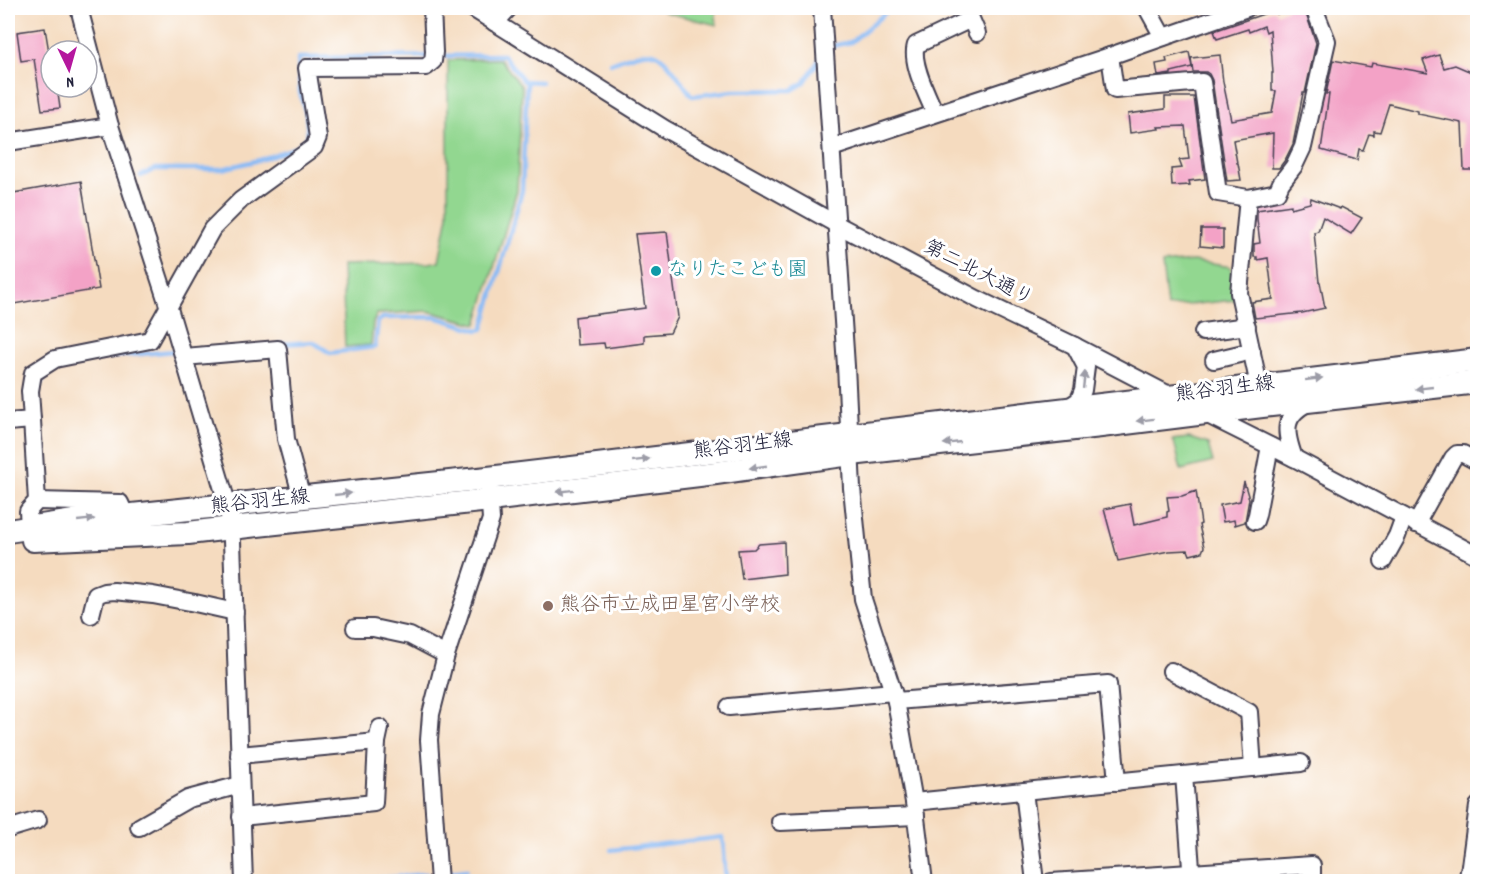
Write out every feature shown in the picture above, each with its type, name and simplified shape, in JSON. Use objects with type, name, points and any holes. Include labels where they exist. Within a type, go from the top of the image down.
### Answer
[{"type":"main road","name":"熊谷羽生線","points":[[850,444],[1203,413],[1261,396],[1478,360]]},
{"type":"main road","name":"熊谷羽生線","points":[[8,541],[188,533],[230,517],[302,498],[489,489],[716,473],[850,444],[1066,409],[1172,396],[1261,396],[1316,400],[1478,382]]},
{"type":"main road","name":"熊谷羽生線","points":[[18,529],[126,516],[230,517],[489,489]]},
{"type":"main road","points":[[1473,882],[1478,877]]},
{"type":"street","points":[[80,8],[110,126],[184,357],[230,517],[243,882]]},
{"type":"street","points":[[18,529],[37,501],[30,391],[33,373],[55,359],[150,340],[212,229],[242,200],[314,147],[318,137],[307,68],[426,67],[433,56],[432,8]]},
{"type":"street","name":"第二北大通り","points":[[472,8],[665,129],[836,224],[977,299],[1075,346],[1294,458],[1478,556]]},
{"type":"street","points":[[495,23],[509,8]]},
{"type":"street","points":[[822,8],[852,488],[863,599],[895,697],[915,809],[924,882]]},
{"type":"street","points":[[1147,8],[1163,37]]},
{"type":"street","points":[[832,148],[1247,8]]},
{"type":"street","points":[[1110,56],[1115,90],[1202,82],[1218,193],[1248,198],[1277,192],[1303,147],[1327,42],[1314,8]]},
{"type":"street","points":[[935,113],[915,63],[916,45],[971,19],[977,33]]},
{"type":"street","points":[[8,142],[110,126]]},
{"type":"street","points":[[1248,198],[1239,293],[1261,396]]},
{"type":"street","points":[[1203,332],[1247,327]]},
{"type":"street","points":[[1066,409],[1078,400],[1083,390],[1086,367],[1075,346]]},
{"type":"street","points":[[184,357],[278,349],[286,439],[302,498]]},
{"type":"street","points":[[1214,360],[1252,351]]},
{"type":"street","points":[[1294,458],[1287,433],[1290,419],[1298,408],[1316,400]]},
{"type":"street","points":[[8,422],[32,420]]},
{"type":"street","points":[[1255,521],[1270,446]]},
{"type":"street","points":[[1383,561],[1397,536],[1410,521],[1453,458],[1457,454],[1462,454],[1478,462]]},
{"type":"street","points":[[439,882],[429,740],[431,714],[446,655],[491,519],[489,489]]},
{"type":"street","points":[[37,501],[120,503],[126,516]]},
{"type":"street","points":[[91,615],[96,595],[114,591],[153,595],[235,612]]},
{"type":"street","points":[[355,628],[373,628],[410,636],[446,655]]},
{"type":"street","points":[[1171,671],[1249,712],[1253,768]]},
{"type":"street","points":[[729,707],[1108,684],[1117,782]]},
{"type":"street","points":[[239,755],[379,735],[374,803],[241,817]]},
{"type":"street","points":[[780,822],[915,809],[1024,791],[1301,763]]},
{"type":"street","points":[[1184,775],[1192,877]]},
{"type":"street","points":[[139,826],[188,800],[240,785]]},
{"type":"street","points":[[1024,791],[1035,882]]},
{"type":"street","points":[[1467,882],[1478,806]]},
{"type":"street","points":[[8,829],[38,820]]},
{"type":"street","points":[[1051,882],[1192,877],[1312,865],[1312,882]]},
{"type":"green space","points":[[663,8],[715,8],[717,25],[664,12]]},
{"type":"green space","points":[[500,59],[522,87],[517,190],[477,324],[428,311],[377,314],[373,323],[371,345],[345,347],[342,265],[439,261],[448,215],[448,60]]},
{"type":"green space","points":[[1193,261],[1231,267],[1235,300],[1167,307],[1162,264]]},
{"type":"green space","points":[[1189,438],[1208,444],[1213,462],[1181,470],[1172,440]]},
{"type":"building","points":[[1289,8],[1304,8],[1316,43],[1293,144],[1279,168],[1272,168],[1273,133],[1233,140],[1241,180],[1227,181],[1212,80],[1206,72],[1193,72],[1191,58],[1220,55],[1231,120],[1272,113],[1276,91],[1272,91],[1270,30],[1266,32],[1264,26],[1217,39],[1214,31],[1275,10],[1277,14]]},
{"type":"building","points":[[45,28],[47,39],[39,39],[39,91],[34,59],[21,61],[17,32]]},
{"type":"building","points":[[1189,52],[1192,67],[1158,76],[1156,64],[1167,62],[1166,58]]},
{"type":"building","points":[[1439,55],[1444,68],[1455,65],[1476,74],[1478,170],[1464,170],[1462,123],[1418,114],[1418,111],[1389,104],[1380,132],[1374,131],[1374,135],[1369,134],[1363,150],[1359,149],[1357,160],[1321,150],[1329,94],[1326,94],[1333,60],[1371,67],[1372,63],[1428,73],[1423,60]]},
{"type":"building","points":[[1165,97],[1194,97],[1205,179],[1189,181],[1190,185],[1172,186],[1171,169],[1182,168],[1179,160],[1189,159],[1185,126],[1158,127],[1159,129],[1130,133],[1128,114],[1165,109]]},
{"type":"building","points":[[40,99],[59,99],[60,108],[42,110]]},
{"type":"building","points":[[81,181],[99,289],[14,304],[8,270],[8,194]]},
{"type":"building","points":[[1311,198],[1340,209],[1341,207],[1362,218],[1351,234],[1323,217],[1318,231],[1314,232],[1319,282],[1325,308],[1255,318],[1252,302],[1273,299],[1268,258],[1257,260],[1257,257],[1254,257],[1254,244],[1260,243],[1257,210],[1291,205],[1291,208],[1310,203]]},
{"type":"building","points":[[1201,229],[1223,229],[1223,248],[1200,246]]},
{"type":"building","name":"なりたこども園","points":[[667,232],[678,317],[670,333],[644,335],[644,343],[605,348],[604,343],[577,345],[575,317],[645,308],[635,234]]},
{"type":"building","points":[[1244,482],[1249,499],[1245,522],[1235,525],[1234,520],[1223,522],[1220,505],[1240,501]]},
{"type":"building","points":[[1196,491],[1201,524],[1199,525],[1204,547],[1202,552],[1190,555],[1188,550],[1169,551],[1118,561],[1104,509],[1130,504],[1134,525],[1167,517],[1169,511],[1167,497],[1182,496]]},
{"type":"building","points":[[784,542],[785,574],[742,579],[738,550],[754,549],[759,544]]},
{"type":"waterway","points":[[832,46],[851,42],[891,8]]},
{"type":"waterway","points":[[611,63],[648,52],[658,55],[669,65],[692,96],[733,91],[792,90],[804,83],[821,57]]},
{"type":"waterway","points":[[141,176],[155,169],[222,169],[297,147],[308,136],[306,114],[300,93],[298,58],[503,55],[524,81],[541,82]]},
{"type":"waterway","points":[[281,344],[313,342],[330,353],[375,347],[378,321],[383,318],[435,317],[478,330],[483,329],[522,191],[527,81]]},
{"type":"waterway","points":[[97,358],[175,351]]},
{"type":"waterway","points":[[37,390],[47,371]]},
{"type":"waterway","points":[[611,850],[723,837],[726,882]]},
{"type":"waterway","points":[[443,873],[467,870]]},
{"type":"waterway","points":[[347,882],[426,874]]},
{"type":"place","name":"なりたこども園","points":[[656,271]]},
{"type":"place","name":"熊谷市立成田星宮小学校","points":[[548,606]]}]
